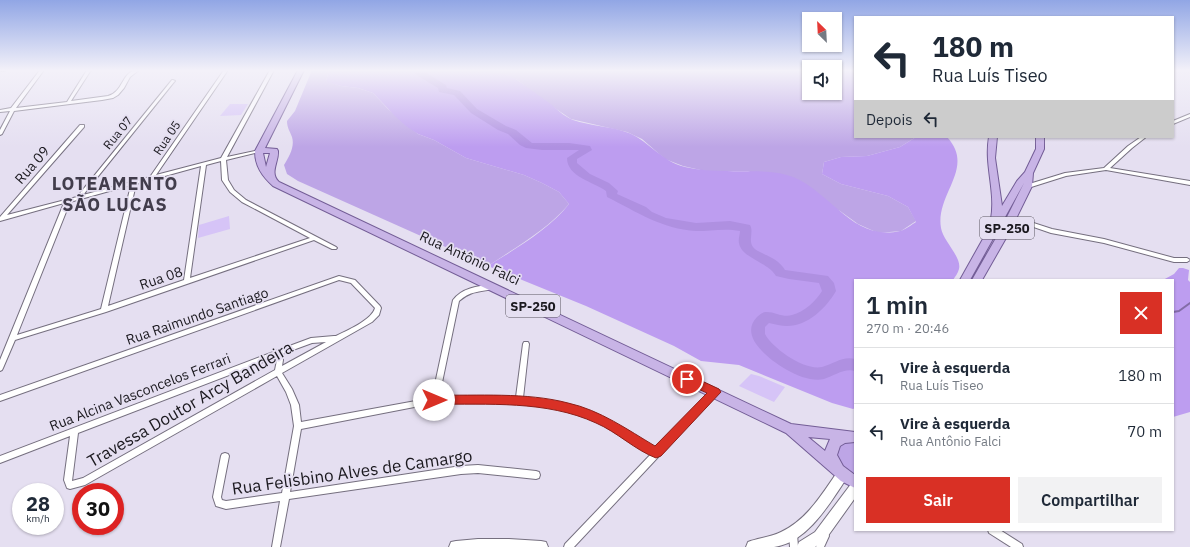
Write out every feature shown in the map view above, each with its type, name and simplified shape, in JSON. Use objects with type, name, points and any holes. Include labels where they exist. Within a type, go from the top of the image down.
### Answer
[{"type":"main road","points":[[259,152],[288,96]]},
{"type":"main road","points":[[993,138],[990,153],[999,206],[994,227]]},
{"type":"main road","name":"SP-250","points":[[965,279],[1021,181],[1028,173],[1040,149],[1040,138]]},
{"type":"main road","points":[[259,152],[265,150],[274,151],[275,154],[269,168],[271,176],[276,184]]},
{"type":"main road","name":"Rua Antônio Falci","points":[[259,152],[258,159],[265,174],[276,184],[790,429],[839,472]]},
{"type":"main road","name":"SP-250","points":[[979,279],[1028,186],[1028,173]]},
{"type":"main road","points":[[996,187],[1007,206],[1008,213],[996,246]]},
{"type":"main road","name":"Rua Antônio Falci","points":[[790,429],[851,437]]},
{"type":"main road","name":"SP-250","points":[[851,437],[839,439],[833,444],[830,452],[831,460],[839,472],[854,481]]},
{"type":"main road","points":[[753,547],[771,543],[793,541],[807,523],[839,472]]},
{"type":"main road","points":[[804,547],[820,536],[854,489]]},
{"type":"main road","points":[[456,547],[478,544],[512,544],[541,547]]},
{"type":"street","points":[[0,134],[13,109],[23,96]]},
{"type":"street","points":[[68,103],[73,96]]},
{"type":"street","points":[[0,111],[102,100],[114,96]]},
{"type":"street","name":"Rua 07","points":[[79,197],[161,96]]},
{"type":"street","name":"Rua 05","points":[[152,178],[209,96]]},
{"type":"street","points":[[258,96],[223,159],[225,180],[232,191],[244,201],[334,248]]},
{"type":"street","points":[[1174,123],[1190,115]]},
{"type":"street","name":"Rua 09","points":[[0,219],[82,126]]},
{"type":"street","points":[[1106,169],[1130,147],[1143,138]]},
{"type":"street","points":[[0,219],[223,159],[259,152]]},
{"type":"street","points":[[187,281],[204,164]]},
{"type":"street","points":[[1028,186],[1065,176],[1106,169],[1190,183]]},
{"type":"street","points":[[104,310],[134,183]]},
{"type":"street","points":[[0,368],[14,338],[68,200]]},
{"type":"street","points":[[1012,218],[1051,231],[1104,241],[1174,260],[1187,260]]},
{"type":"street","name":"Rua 08","points":[[14,338],[104,310],[315,238]]},
{"type":"street","name":"Rua Raimundo Santiago","points":[[0,398],[339,278],[353,281],[376,305],[378,308],[377,312],[370,320]]},
{"type":"street","points":[[434,400],[456,300],[462,294],[470,290],[493,287]]},
{"type":"street","name":"Travessa Doutor Arcy Bandeira","points":[[75,431],[68,480],[70,485],[85,481],[370,320]]},
{"type":"street","name":"Rua Alcina Vasconcelos Ferrari","points":[[0,460],[311,341],[336,338]]},
{"type":"street","points":[[519,400],[526,344]]},
{"type":"street","points":[[276,547],[298,426],[295,405],[278,372],[280,360],[278,353]]},
{"type":"street","points":[[568,547],[715,392]]},
{"type":"street","points":[[298,426],[434,400],[519,400],[568,407],[601,420],[656,453]]},
{"type":"street","name":"Rua Felisbino Alves de Camargo","points":[[225,456],[217,497],[219,503],[226,505],[461,470],[478,469],[536,475]]},
{"type":"street","points":[[820,547],[829,524]]},
{"type":"street","points":[[994,531],[1019,547]]},
{"type":"shaded area","points":[[301,96],[375,96],[388,109],[418,134],[434,140],[466,158],[524,175],[542,183],[559,192],[569,204],[541,230],[488,266],[298,181],[287,174],[284,165],[290,155],[293,141],[287,121],[295,111]]},
{"type":"shaded area","points":[[375,96],[539,96],[573,120],[629,133],[643,141],[662,156],[685,167],[716,171],[760,171],[785,174],[793,177],[807,184],[856,223],[869,229],[883,232],[900,231],[916,222],[908,207],[888,196],[841,184],[822,174],[824,162],[841,157],[867,156],[900,147],[914,138],[948,138],[955,148],[957,160],[953,181],[943,204],[941,228],[942,233],[958,259],[959,270],[954,279],[854,279],[853,409],[832,403],[739,365],[701,361],[674,346],[586,306],[488,266],[542,230],[569,204],[559,192],[542,183],[524,175],[466,158],[434,140],[418,134],[396,117]]},
{"type":"shaded area","points":[[536,96],[802,96],[802,100],[842,100],[842,96],[854,96],[854,138],[914,138],[900,147],[867,156],[841,157],[824,162],[822,174],[841,184],[888,196],[908,207],[916,221],[901,231],[878,233],[858,224],[840,211],[748,171],[705,171],[683,166],[665,159],[642,139],[627,132],[571,119]]},
{"type":"shaded area","points":[[1179,268],[1189,270],[1190,412],[1174,417],[1174,279],[1165,279],[1174,274]]},
{"type":"shaded area","points":[[854,441],[854,476],[844,470],[837,457],[839,447],[848,442]]},
{"type":"building","points":[[230,104],[248,104],[241,115],[220,116]]},
{"type":"building","points":[[229,216],[230,229],[198,238],[199,225]]},
{"type":"building","points":[[751,374],[785,387],[774,402],[739,386]]},
{"type":"waterway","points":[[459,96],[474,111],[502,128],[512,132],[524,143],[530,146],[569,146],[586,148],[587,150],[572,158],[572,164],[584,175],[610,189],[612,191],[611,195],[642,210],[648,215],[663,221],[696,227],[730,225],[746,228],[745,244],[749,251],[766,259],[778,268],[781,273],[823,279],[827,283],[829,291],[818,306],[795,320],[787,321],[766,317],[758,325],[758,334],[763,343],[783,361],[807,372],[820,374],[848,363],[854,365]]},
{"type":"waterway","points":[[1174,312],[1179,311],[1190,303]]},
{"type":"district","name":"LOTEAMENTO SÃO LUCAS","points":[[115,194]]},
{"type":"route","points":[[434,400],[519,400],[568,407],[601,420],[656,453],[715,392],[687,379]]}]
